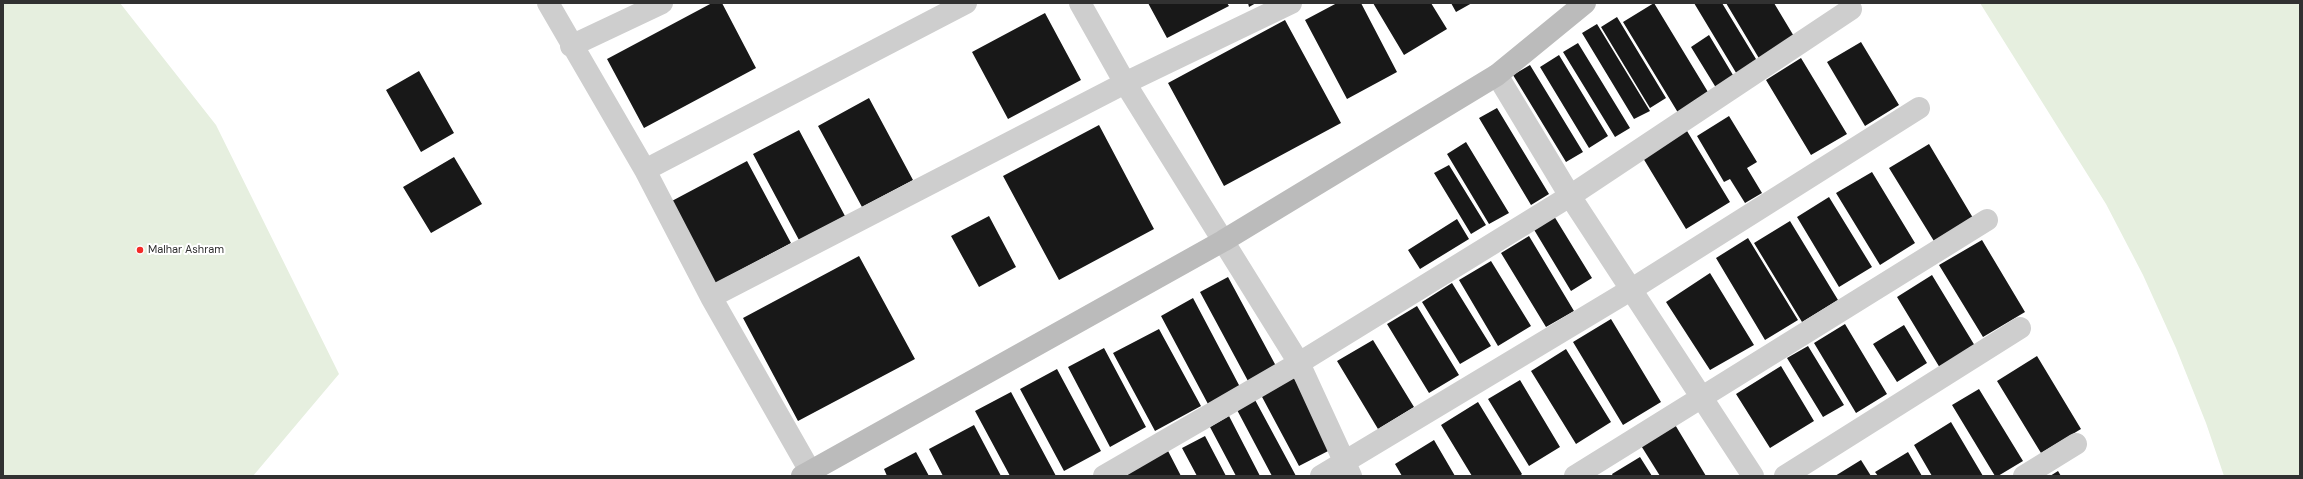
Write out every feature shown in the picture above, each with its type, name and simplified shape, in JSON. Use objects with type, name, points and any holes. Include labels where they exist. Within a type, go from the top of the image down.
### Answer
[{"type":"street","points":[[548,3],[571,46],[645,170],[806,474],[1223,241],[1497,75],[1585,3]]},
{"type":"street","points":[[571,46],[662,3]]},
{"type":"street","points":[[645,170],[966,3]]},
{"type":"street","points":[[1080,3],[1125,83],[1299,363],[1347,469]]},
{"type":"street","points":[[711,297],[1125,83],[1291,3]]},
{"type":"street","points":[[1104,476],[1299,363],[1570,196],[1851,9]]},
{"type":"street","points":[[1497,75],[1570,196],[1753,476]]},
{"type":"street","points":[[1321,476],[1347,469],[1919,108]]},
{"type":"street","points":[[1575,476],[1700,396],[1987,220]]},
{"type":"street","points":[[1785,476],[2020,328]]},
{"type":"street","points":[[2024,476],[2076,444]]},
{"type":"green space","name":"Malhar Ashram","points":[[3,3],[120,3],[216,125],[339,374],[253,476],[3,476]]},
{"type":"green space","points":[[1980,3],[2300,3],[2300,476],[2224,476],[2206,423],[2176,348],[2143,275],[2106,204]]},
{"type":"building","points":[[712,3],[722,3],[756,68],[644,128],[607,59]]},
{"type":"building","points":[[1148,3],[1227,3],[1229,6],[1167,38]]},
{"type":"building","points":[[1248,3],[1256,3],[1249,7]]},
{"type":"building","points":[[1337,3],[1361,3],[1397,72],[1347,99],[1305,20]]},
{"type":"building","points":[[1373,3],[1431,3],[1447,29],[1404,55]]},
{"type":"building","points":[[1451,3],[1472,3],[1456,12]]},
{"type":"building","points":[[1654,3],[1711,97],[1680,116],[1623,22]]},
{"type":"building","points":[[1694,3],[1722,3],[1759,64],[1738,76]]},
{"type":"building","points":[[1726,3],[1774,3],[1795,38],[1760,60]]},
{"type":"building","points":[[1045,13],[1081,80],[1008,119],[972,52]]},
{"type":"building","points":[[1617,17],[1666,98],[1650,108],[1601,27]]},
{"type":"building","points":[[1285,20],[1341,123],[1224,186],[1168,83]]},
{"type":"building","points":[[1597,24],[1650,111],[1634,119],[1582,33]]},
{"type":"building","points":[[1709,35],[1736,80],[1718,91],[1691,47]]},
{"type":"building","points":[[1861,42],[1899,105],[1865,126],[1827,62]]},
{"type":"building","points":[[1578,43],[1630,128],[1615,137],[1563,52]]},
{"type":"building","points":[[1559,55],[1608,136],[1589,148],[1540,67]]},
{"type":"building","points":[[1801,58],[1847,134],[1811,155],[1766,80]]},
{"type":"building","points":[[1530,65],[1583,152],[1566,162],[1513,75]]},
{"type":"building","points":[[419,71],[454,133],[421,152],[386,90]]},
{"type":"building","points":[[869,98],[913,180],[862,207],[818,126]]},
{"type":"building","points":[[1497,108],[1549,194],[1531,205],[1479,118]]},
{"type":"building","points":[[1729,116],[1757,162],[1747,168],[1762,193],[1745,203],[1730,179],[1724,182],[1697,136]]},
{"type":"building","points":[[1099,125],[1154,229],[1059,280],[1003,176]]},
{"type":"building","points":[[1684,126],[1730,202],[1686,229],[1640,153]]},
{"type":"building","points":[[799,130],[845,216],[799,240],[753,154]]},
{"type":"building","points":[[1466,142],[1509,213],[1489,224],[1447,154]]},
{"type":"building","points":[[1929,144],[1976,223],[1937,246],[1889,168]]},
{"type":"building","points":[[454,157],[482,204],[431,233],[403,187]]},
{"type":"building","points":[[747,161],[791,243],[714,284],[670,202]]},
{"type":"building","points":[[1449,165],[1486,225],[1471,234],[1434,173]]},
{"type":"building","points":[[1872,172],[1915,243],[1880,265],[1836,193]]},
{"type":"building","points":[[1829,197],[1872,267],[1839,287],[1797,217]]},
{"type":"building","points":[[989,216],[1016,267],[979,287],[951,236]]},
{"type":"building","points":[[1554,216],[1592,278],[1571,291],[1533,228]]},
{"type":"building","points":[[1457,219],[1469,239],[1420,269],[1408,250]]},
{"type":"building","points":[[1790,221],[1838,300],[1802,322],[1754,243]]},
{"type":"building","points":[[1529,236],[1574,311],[1546,327],[1501,253]]},
{"type":"building","points":[[1748,238],[1798,320],[1765,340],[1716,258]]},
{"type":"building","points":[[1982,240],[2025,312],[1983,337],[1939,265]]},
{"type":"building","points":[[859,256],[915,359],[798,421],[743,318]]},
{"type":"building","points":[[1491,261],[1531,326],[1498,346],[1459,280]]},
{"type":"building","points":[[1710,273],[1754,345],[1710,370],[1666,302]]},
{"type":"building","points":[[1932,275],[1975,346],[1940,368],[1897,297]]},
{"type":"building","points":[[1228,277],[1276,366],[1248,381],[1200,292]]},
{"type":"building","points":[[1452,283],[1491,346],[1460,364],[1422,302]]},
{"type":"building","points":[[1193,298],[1240,387],[1208,404],[1161,316]]},
{"type":"building","points":[[1417,306],[1459,375],[1429,393],[1387,324]]},
{"type":"building","points":[[1611,319],[1661,402],[1623,425],[1573,342]]},
{"type":"building","points":[[1845,324],[1887,394],[1856,413],[1814,343]]},
{"type":"building","points":[[1904,325],[1927,363],[1897,382],[1873,344]]},
{"type":"building","points":[[1159,329],[1201,406],[1155,431],[1113,353]]},
{"type":"building","points":[[1373,340],[1414,407],[1378,429],[1337,361]]},
{"type":"building","points":[[1808,346],[1844,405],[1823,417],[1787,358]]},
{"type":"building","points":[[1104,348],[1146,427],[1110,447],[1068,367]]},
{"type":"building","points":[[1566,349],[1611,422],[1576,444],[1531,371]]},
{"type":"building","points":[[2037,356],[2081,429],[2041,453],[1997,381]]},
{"type":"building","points":[[1781,366],[1814,421],[1770,448],[1736,394]]},
{"type":"building","points":[[1057,369],[1101,451],[1064,471],[1020,389]]},
{"type":"building","points":[[1294,378],[1332,449],[1299,466],[1261,395]]},
{"type":"building","points":[[1520,380],[1560,447],[1529,466],[1488,399]]},
{"type":"building","points":[[1979,389],[2023,461],[1998,476],[1995,476],[1952,405]]},
{"type":"building","points":[[1011,392],[1056,476],[1010,476],[975,411]]},
{"type":"building","points":[[1254,398],[1296,476],[1272,476],[1236,408]]},
{"type":"building","points":[[1478,402],[1522,474],[1520,476],[1472,476],[1441,425]]},
{"type":"building","points":[[1229,416],[1260,476],[1236,476],[1210,427]]},
{"type":"building","points":[[1951,422],[1983,476],[1932,476],[1914,445]]},
{"type":"building","points":[[1674,423],[1706,476],[1660,476],[1640,444]]},
{"type":"building","points":[[974,425],[1001,476],[943,476],[929,449]]},
{"type":"building","points":[[1205,436],[1226,476],[1197,476],[1182,448]]},
{"type":"building","points":[[1434,440],[1455,476],[1402,476],[1395,464]]},
{"type":"building","points":[[1167,449],[1181,476],[1117,476]]},
{"type":"building","points":[[916,452],[929,476],[887,476],[884,469]]},
{"type":"building","points":[[1908,452],[1922,476],[1878,476],[1875,472]]},
{"type":"building","points":[[1640,457],[1652,476],[1613,476],[1612,474]]},
{"type":"building","points":[[1861,460],[1871,476],[1835,476]]},
{"type":"building","points":[[2058,471],[2061,476],[2050,476]]},
{"type":"place","name":"Malhar Ashram","points":[[140,250]]}]
